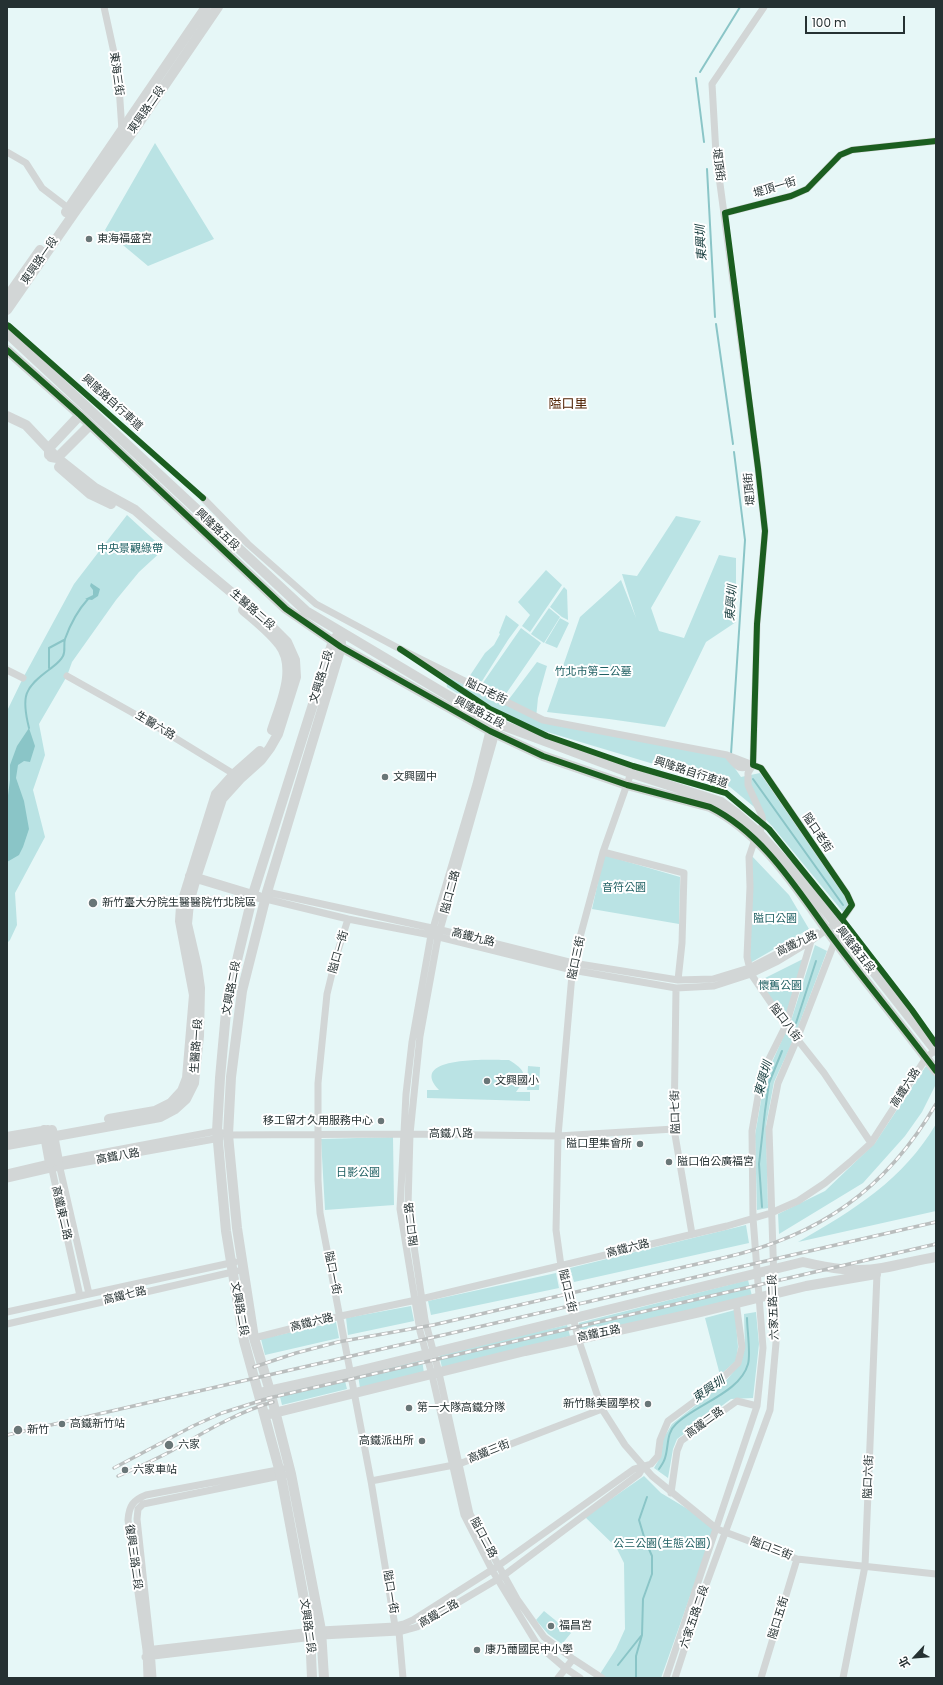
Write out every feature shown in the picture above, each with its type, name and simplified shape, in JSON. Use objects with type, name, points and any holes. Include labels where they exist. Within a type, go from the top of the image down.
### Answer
[{"type":"street","name":"東海三街","points":[[104,7],[118,71],[122,129],[125,142]]},
{"type":"street","name":"東興路二段","points":[[71,211],[122,129],[206,7]]},
{"type":"street","name":"東興路二段","points":[[71,211],[125,142],[218,7]]},
{"type":"street","name":"堤頂街","points":[[748,785],[748,773],[753,765],[757,624],[765,531],[725,213],[716,154],[712,84],[764,7]]},
{"type":"street","name":"堤頂一街","points":[[725,213],[791,196],[807,189],[840,155],[852,150],[936,141]]},
{"type":"street","points":[[7,152],[26,163],[42,188],[71,211]]},
{"type":"street","name":"東興路一段","points":[[7,297],[71,211]]},
{"type":"street","name":"東興路一段","points":[[7,310],[71,211]]},
{"type":"street","name":"興隆路五段","points":[[7,332],[306,611],[495,722],[631,773],[721,802],[736,813],[799,877],[837,922],[840,938],[936,1071]]},
{"type":"street","name":"興隆路五段","points":[[7,350],[80,415],[286,609],[341,647],[493,733],[543,756],[627,785],[710,807],[723,813],[757,836]]},
{"type":"street","points":[[52,454],[80,415]]},
{"type":"street","name":"生醫路二段","points":[[7,416],[26,425],[90,494],[128,511],[245,612],[279,644],[285,656],[288,670],[286,684],[271,736],[261,750],[237,776],[216,794],[194,874]]},
{"type":"street","name":"生醫路二段","points":[[7,422],[20,428],[52,454]]},
{"type":"street","points":[[52,454],[90,426]]},
{"type":"street","name":"隘口老街","points":[[203,498],[248,544],[316,604],[400,649],[543,720],[727,755],[762,768],[847,894],[852,905],[837,922]]},
{"type":"street","name":"文興路二段","points":[[312,1678],[310,1634],[275,1412],[254,1338],[237,1267],[226,1231],[217,1135],[226,1012],[254,891],[333,641],[342,632]]},
{"type":"street","name":"文興路二段","points":[[324,1678],[321,1633],[285,1472],[264,1415],[246,1349],[237,1267],[228,1135],[231,1077],[242,990],[267,896],[341,647],[342,632]]},
{"type":"street","points":[[7,670],[23,678]]},
{"type":"street","name":"生醫六路","points":[[67,676],[149,722],[237,776]]},
{"type":"street","name":"隘口二路","points":[[495,722],[440,933],[420,1036],[407,1134],[400,1209],[414,1300],[436,1374],[455,1464],[470,1514],[500,1578],[537,1644],[580,1678]]},
{"type":"street","name":"隘口二路","points":[[421,1321],[422,1299],[408,1206],[406,1094],[412,1042],[432,931],[493,733]]},
{"type":"street","points":[[727,755],[737,767],[748,785],[762,816],[763,824],[757,836]]},
{"type":"street","points":[[737,767],[745,769],[753,765]]},
{"type":"street","name":"隘口三街","points":[[631,773],[603,852],[573,966],[558,1136],[556,1230],[561,1266],[578,1338],[602,1409],[625,1445],[643,1467],[671,1493],[717,1529],[796,1559],[936,1574]]},
{"type":"street","name":"隘口八街","points":[[757,836],[749,858],[750,887],[747,957],[750,971],[786,1025],[824,1073],[870,1143]]},
{"type":"street","points":[[603,852],[684,873],[682,943],[678,980]]},
{"type":"street","name":"高鐵九路","points":[[194,874],[348,919],[432,931]]},
{"type":"street","name":"生醫路一段","points":[[7,1145],[48,1133],[155,1111],[171,1103],[182,1091],[187,1078],[194,995],[180,921],[181,906],[194,874]]},
{"type":"street","name":"高鐵九路","points":[[267,896],[432,931],[573,966],[676,988],[714,986],[778,961],[812,941],[837,922]]},
{"type":"street","name":"隘口一街","points":[[348,919],[336,957],[327,994],[318,1083],[318,1180],[320,1213],[341,1316],[350,1373],[371,1481],[397,1629],[403,1678]]},
{"type":"street","name":"高鐵九路","points":[[573,966],[678,980],[713,979],[750,971],[806,938],[837,922]]},
{"type":"street","name":"興隆路五段","points":[[840,938],[936,1050]]},
{"type":"street","name":"六家五路二段","points":[[675,1678],[698,1604],[770,1410],[776,1343],[769,1129],[778,1083],[840,938]]},
{"type":"street","name":"六家五路二段","points":[[666,1678],[757,1406],[762,1348],[760,1297],[756,1273],[753,1218],[752,1130],[761,1079],[768,1061],[786,1025],[812,941]]},
{"type":"street","name":"隘口七街","points":[[676,988],[674,1129],[692,1234]]},
{"type":"street","name":"高鐵六路","points":[[254,1338],[341,1316],[422,1299],[727,1226],[772,1213],[798,1201],[826,1183],[870,1143],[926,1058],[936,1050]]},
{"type":"street","name":"高鐵八路","points":[[7,1173],[217,1135],[407,1134],[558,1136],[674,1129]]},
{"type":"street","name":"生醫路一段","points":[[7,1137],[48,1133]]},
{"type":"street","name":"高鐵東二路","points":[[48,1133],[80,1296]]},
{"type":"street","name":"高鐵東二路","points":[[55,1165],[89,1294]]},
{"type":"street","name":"高鐵八路","points":[[7,1179],[55,1165]]},
{"type":"street","name":"高鐵五路","points":[[264,1415],[578,1338],[700,1312],[774,1293],[934,1259]]},
{"type":"street","name":"高鐵五路","points":[[258,1393],[430,1354],[803,1262],[852,1270],[879,1271]]},
{"type":"street","name":"高鐵七路","points":[[7,1312],[89,1294],[237,1267]]},
{"type":"street","name":"高鐵七路","points":[[7,1324],[237,1267]]},
{"type":"street","name":"隘口六街","points":[[843,1678],[865,1566],[879,1271]]},
{"type":"street","name":"高鐵二路","points":[[397,1629],[495,1568],[634,1468],[651,1464],[658,1456],[660,1440],[668,1421],[710,1390],[738,1363],[742,1348],[736,1302]]},
{"type":"street","name":"高鐵二路","points":[[671,1493],[677,1451],[681,1441],[737,1401],[757,1406]]},
{"type":"street","name":"高鐵三街","points":[[371,1481],[455,1464],[602,1409]]},
{"type":"street","name":"高鐵二路","points":[[148,1653],[310,1634],[417,1627],[500,1578],[639,1474],[643,1467]]},
{"type":"street","name":"復興三路二段","points":[[153,1678],[128,1520],[130,1506],[136,1499],[146,1495],[285,1472]]},
{"type":"street","name":"隘口五街","points":[[761,1678],[796,1559]]},
{"type":"street","name":"隘口二路","points":[[500,1578],[544,1637],[598,1677]]},
{"type":"street","name":"復興三路二段","points":[[147,1678],[148,1653]]},
{"type":"street","points":[[558,1678],[573,1659]]},
{"type":"green space","points":[[155,143],[214,239],[148,266],[105,230]]},
{"type":"green space","name":"中央景觀綠帶","points":[[127,515],[164,549],[139,572],[116,600],[72,662],[67,676],[39,724],[45,755],[33,790],[45,837],[15,893],[17,925],[7,943],[7,711],[23,678],[74,584]]},
{"type":"green space","name":"竹北市第二公墓","points":[[676,516],[701,521],[651,608],[659,631],[684,638],[719,555],[736,558],[736,622],[706,642],[665,727],[547,712],[580,617],[621,580],[636,618],[622,574],[637,576]]},
{"type":"green space","points":[[546,570],[562,585],[530,632],[522,626],[530,615],[518,602]]},
{"type":"green space","points":[[564,587],[567,590],[568,620],[550,607]]},
{"type":"green space","points":[[549,608],[560,617],[544,643],[531,634]]},
{"type":"green space","points":[[506,615],[519,625],[477,689],[465,683],[485,653],[494,645],[500,634],[499,633]]},
{"type":"green space","points":[[560,618],[569,623],[557,648],[545,643]]},
{"type":"green space","points":[[521,628],[541,643],[501,701],[478,690]]},
{"type":"green space","points":[[537,662],[547,666],[538,698],[536,718],[506,703]]},
{"type":"green space","points":[[448,677],[544,723],[727,757],[741,777],[760,773],[844,894],[849,905],[843,912],[772,826],[753,806],[730,787],[534,728],[457,693],[447,687],[446,678]]},
{"type":"green space","name":"隘口公園","points":[[750,854],[789,895],[809,929],[750,963]]},
{"type":"green space","name":"音符公園","points":[[604,855],[680,877],[679,924],[592,909]]},
{"type":"green space","points":[[815,945],[827,951],[797,1030],[790,1024]]},
{"type":"green space","name":"懷舊公園","points":[[803,959],[785,1018],[759,981]]},
{"type":"green space","points":[[785,1033],[793,1041],[774,1082],[766,1125],[768,1208],[757,1210],[755,1135],[765,1078]]},
{"type":"green space","points":[[471,1060],[509,1060],[522,1070],[524,1077],[516,1092],[530,1092],[530,1101],[427,1098],[427,1090],[439,1090],[432,1079],[434,1071],[442,1065]]},
{"type":"green space","points":[[528,1066],[540,1067],[539,1090],[527,1090]]},
{"type":"green space","points":[[926,1066],[936,1077],[936,1084],[922,1112],[905,1136],[863,1183],[779,1234],[778,1214],[825,1191],[875,1143]]},
{"type":"green space","points":[[936,1124],[936,1211],[798,1242],[839,1218],[893,1178],[923,1144]]},
{"type":"green space","name":"日影公園","points":[[393,1137],[394,1205],[325,1210],[321,1139]]},
{"type":"green space","points":[[746,1225],[749,1243],[574,1282],[570,1268]]},
{"type":"green space","points":[[556,1273],[559,1288],[431,1315],[428,1301]]},
{"type":"green space","points":[[748,1280],[752,1296],[581,1335],[579,1323]]},
{"type":"green space","points":[[411,1306],[414,1321],[348,1335],[346,1318]]},
{"type":"green space","points":[[735,1310],[738,1347],[736,1361],[720,1375],[705,1318]]},
{"type":"green space","points":[[756,1312],[759,1344],[753,1398],[731,1399],[677,1439],[673,1449],[668,1478],[654,1468],[661,1456],[663,1439],[672,1424],[724,1383],[739,1365],[745,1348],[744,1314]]},
{"type":"green space","points":[[336,1322],[339,1338],[265,1355],[261,1339]]},
{"type":"green space","points":[[567,1325],[570,1336],[442,1368],[439,1353]]},
{"type":"green space","points":[[422,1360],[424,1373],[360,1388],[358,1375]]},
{"type":"green space","points":[[344,1377],[347,1389],[282,1405],[279,1393]]},
{"type":"green space","name":"公三公園(生態公園)","points":[[644,1476],[661,1493],[691,1511],[714,1529],[661,1678],[606,1678],[600,1674],[616,1649],[625,1629],[624,1563],[616,1547],[585,1517]]},
{"type":"green space","points":[[544,1611],[571,1633],[562,1644],[548,1634],[536,1620]]},
{"type":"shaded area","points":[[91,583],[100,589],[98,596],[92,600],[85,599],[93,595],[93,590],[90,586]]},
{"type":"shaded area","points":[[29,728],[35,746],[30,762],[24,761],[18,765],[16,778],[24,801],[29,829],[19,855],[7,862],[7,803],[10,765],[17,746]]},
{"type":"waterway","name":"東興圳","points":[[700,72],[740,7]]},
{"type":"waterway","name":"東興圳","points":[[696,78],[704,142]]},
{"type":"waterway","name":"東興圳","points":[[707,169],[715,317]]},
{"type":"waterway","name":"東興圳","points":[[716,324],[733,444]]},
{"type":"waterway","name":"東興圳","points":[[731,754],[745,540],[734,452]]},
{"type":"waterway","points":[[29,728],[25,708],[27,694],[35,682],[62,658],[64,654],[64,643],[69,628],[88,599]]},
{"type":"waterway","points":[[49,668],[49,648],[64,640]]},
{"type":"waterway","name":"東興圳","points":[[753,779],[843,905]]},
{"type":"waterway","name":"東興圳","points":[[796,1023],[816,961]]},
{"type":"waterway","name":"東興圳","points":[[762,1207],[759,1164],[765,1111],[769,1083],[782,1051]]},
{"type":"waterway","name":"東興圳","points":[[659,1469],[665,1459],[669,1436],[676,1424],[727,1390],[736,1383],[743,1374],[749,1360],[747,1318]]},
{"type":"waterway","name":"東興圳","points":[[636,1678],[636,1656],[642,1635],[643,1599],[652,1574],[652,1556],[639,1520],[647,1497]]},
{"type":"waterway","points":[[618,1665],[641,1636]]},
{"type":"railway","points":[[254,1367],[296,1353],[338,1342],[433,1325],[723,1258],[758,1249],[790,1237],[847,1205],[872,1185],[895,1161],[916,1134],[936,1104]]},
{"type":"railway","points":[[7,1435],[936,1222]]},
{"type":"railway","points":[[114,1468],[193,1426],[222,1413],[269,1398],[936,1244]]},
{"type":"railway","points":[[118,1476],[166,1454],[234,1417],[273,1402]]},
{"type":"cycle path","points":[[842,919],[852,905],[847,894],[761,768],[753,765],[757,624],[765,531],[725,213],[791,196],[807,189],[840,155],[852,150],[936,141]]},
{"type":"cycle path","name":"興隆路自行車道","points":[[7,325],[203,498]]},
{"type":"cycle path","points":[[7,350],[80,415],[286,609],[341,647],[490,731],[543,756],[627,785],[710,807],[730,819],[748,833],[780,866],[847,957],[936,1071]]},
{"type":"cycle path","name":"興隆路自行車道","points":[[400,649],[490,709],[547,736],[633,766],[726,793],[769,829],[842,919],[912,1010],[936,1044]]},
{"type":"place","name":"東海福盛宮","points":[[89,239]]},
{"type":"place","name":"文興國中","points":[[385,777]]},
{"type":"place","name":"新竹臺大分院生醫醫院竹北院區","points":[[93,903]]},
{"type":"place","name":"文興國小","points":[[487,1081]]},
{"type":"place","name":"移工留才久用服務中心","points":[[381,1121]]},
{"type":"place","name":"隘口里集會所","points":[[640,1144]]},
{"type":"place","name":"隘口伯公廣福宮","points":[[669,1162]]},
{"type":"place","name":"新竹縣美國學校","points":[[648,1404]]},
{"type":"place","name":"第一大隊高鐵分隊","points":[[409,1408]]},
{"type":"place","name":"高鐵新竹站","points":[[62,1424]]},
{"type":"place","name":"新竹","points":[[18,1430]]},
{"type":"place","name":"高鐵派出所","points":[[422,1441]]},
{"type":"place","name":"六家","points":[[169,1445]]},
{"type":"place","name":"六家車站","points":[[125,1470]]},
{"type":"place","name":"福昌宮","points":[[551,1626]]},
{"type":"place","name":"康乃薾國民中小學","points":[[477,1650]]},
{"type":"district","name":"隘口里","points":[[568,405]]}]
